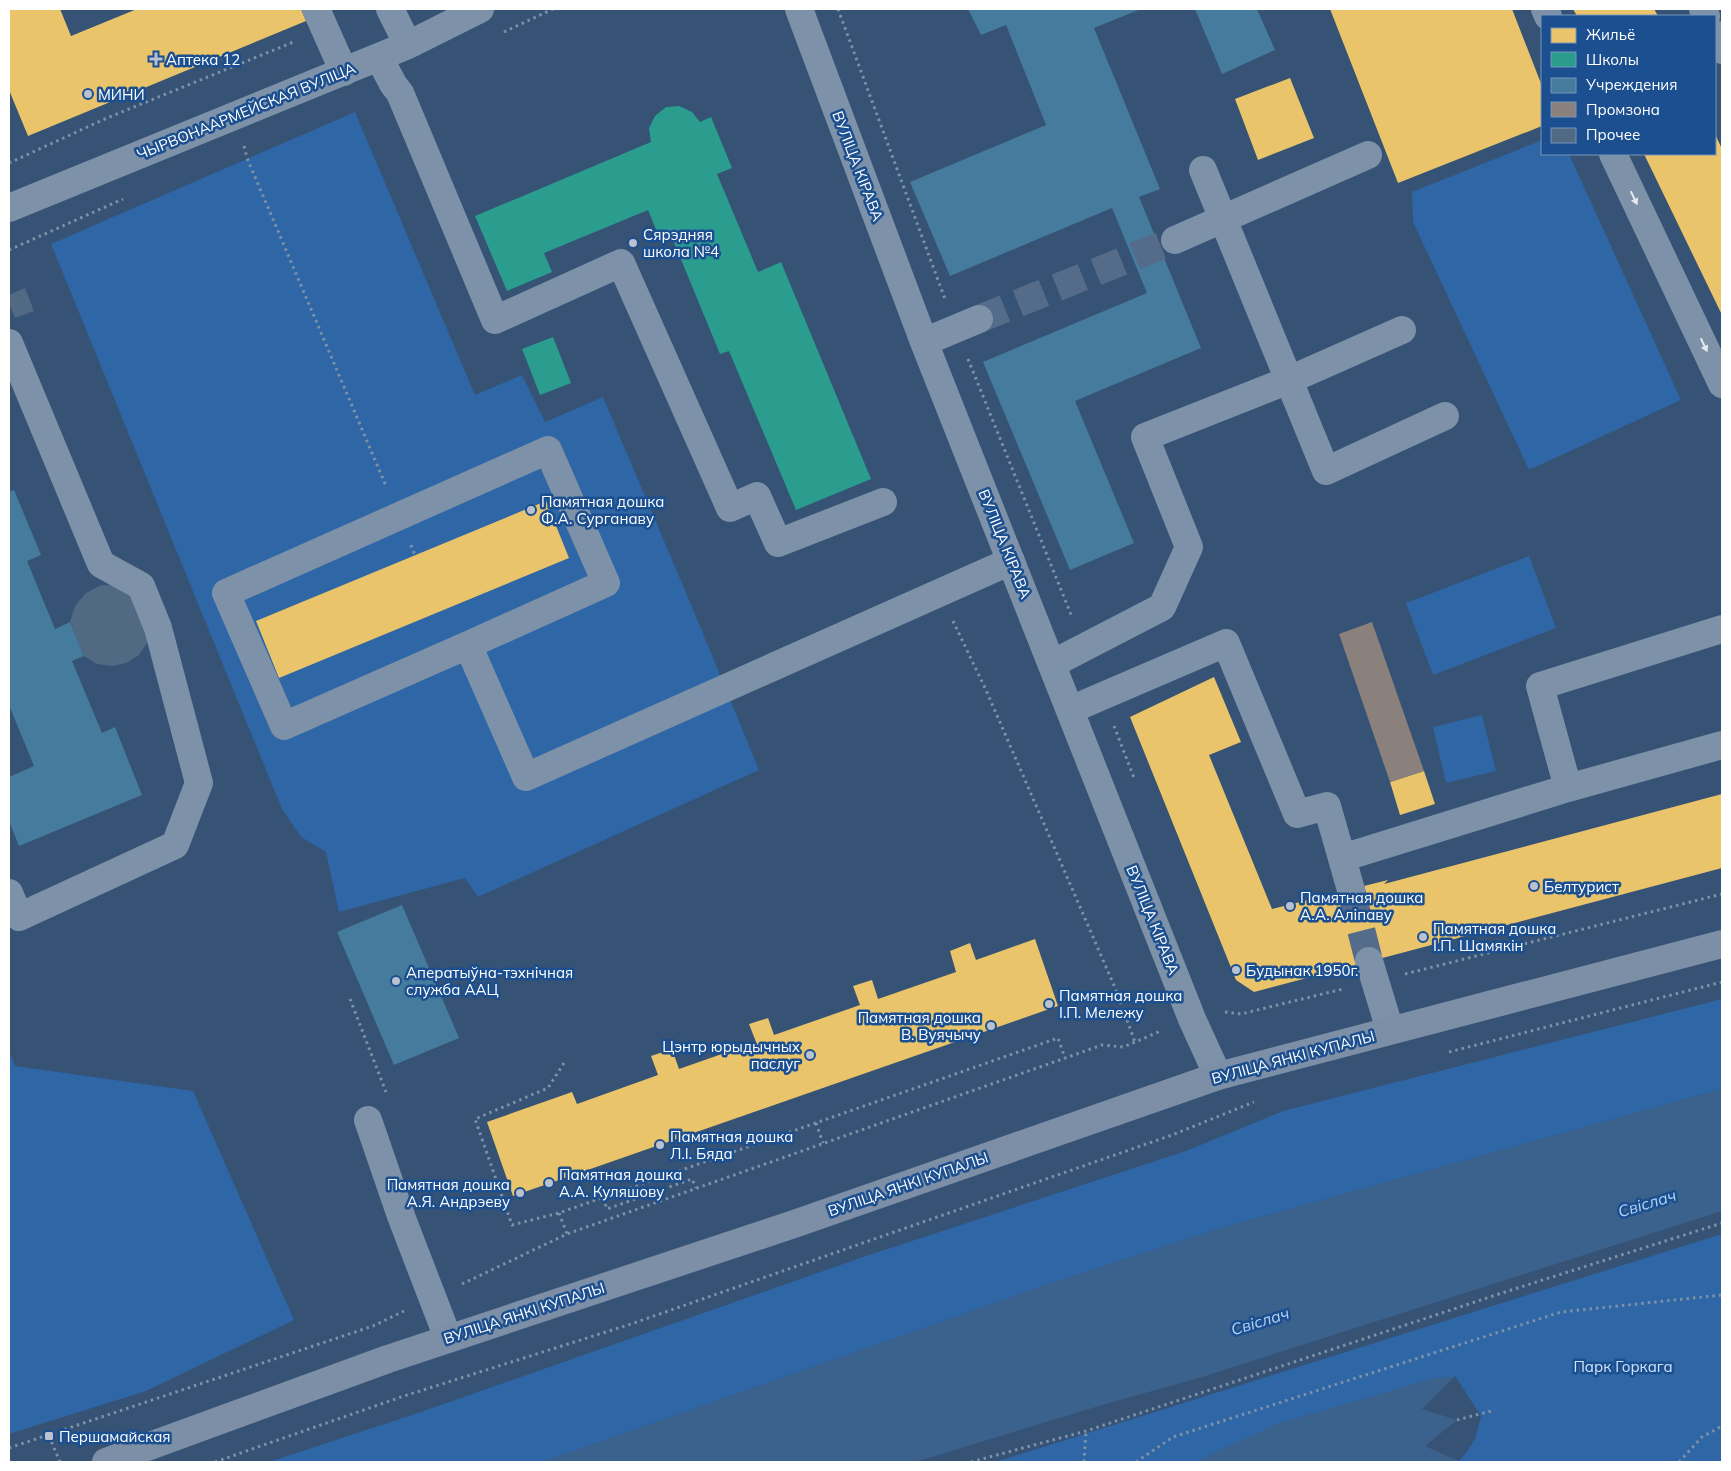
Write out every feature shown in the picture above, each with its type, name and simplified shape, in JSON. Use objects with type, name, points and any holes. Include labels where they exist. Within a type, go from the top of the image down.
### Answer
[{"type":"main road","name":"ВУЛІЦА ЯНКІ КУПАЛЫ","points":[[106,1462],[448,1338],[797,1223],[1218,1076],[1722,944]]},
{"type":"street","points":[[390,9],[408,45]]},
{"type":"street","name":"ЧЫРВОНААРМЕЙСКАЯ ВУЛІЦА","points":[[9,208],[408,45],[480,9]]},
{"type":"street","name":"ВУЛІЦА КІРАВА","points":[[799,9],[924,342],[1192,1019],[1218,1076]]},
{"type":"street","points":[[320,19],[344,72]]},
{"type":"street","points":[[1716,36],[1722,50]]},
{"type":"street","points":[[379,57],[393,84],[400,92],[495,320],[621,263],[730,508],[757,496],[778,543],[883,502]]},
{"type":"street","points":[[1175,240],[1368,155]]},
{"type":"street","points":[[1613,155],[1722,384]]},
{"type":"street","points":[[1202,170],[1326,470],[1445,416]]},
{"type":"street","points":[[924,342],[968,324]]},
{"type":"street","points":[[1052,664],[1162,607],[1189,547],[1145,437],[1289,380],[1402,330]]},
{"type":"street","points":[[9,343],[101,564],[141,586],[158,628],[199,783],[175,845],[19,916],[9,893]]},
{"type":"street","points":[[548,450],[606,583],[468,644],[284,726],[226,593],[548,450]]},
{"type":"street","points":[[468,644],[526,777],[1012,561]]},
{"type":"street","points":[[1568,788],[1540,686],[1722,629]]},
{"type":"street","points":[[1070,710],[1226,643],[1297,814],[1327,806],[1351,890]]},
{"type":"street","points":[[1342,858],[1568,788],[1722,746]]},
{"type":"street","points":[[1372,971],[1390,1030]]},
{"type":"street","points":[[368,1120],[401,1216],[448,1338]]},
{"type":"path","points":[[838,9],[968,324],[1084,648]]},
{"type":"path","points":[[9,163],[320,19]]},
{"type":"path","points":[[244,146],[247,158],[415,555]]},
{"type":"path","points":[[986,690],[1116,990],[1135,1042]]},
{"type":"path","points":[[1103,696],[1135,780]]},
{"type":"path","points":[[1224,1012],[1241,1014],[1372,971],[1722,894]]},
{"type":"path","points":[[1443,1054],[1722,982]]},
{"type":"path","points":[[9,1448],[373,1326],[499,1268],[566,1234],[1102,1045],[1122,1047],[1169,1028]]},
{"type":"path","points":[[564,1063],[548,1088],[475,1119],[512,1226],[603,1198],[1058,1038],[1065,1058]]},
{"type":"path","points":[[215,1462],[401,1397],[631,1324],[1172,1135],[1259,1100]]},
{"type":"path","points":[[816,1123],[823,1143]]},
{"type":"path","points":[[603,1198],[606,1209],[692,1179],[696,1188]]},
{"type":"path","points":[[559,1213],[566,1234]]},
{"type":"path","points":[[971,1462],[1086,1431],[1505,1292],[1722,1223]]},
{"type":"path","points":[[1136,1462],[1174,1437],[1560,1312],[1722,1295]]},
{"type":"path","points":[[1457,1420],[1495,1410]]},
{"type":"path","points":[[1678,1462],[1702,1437],[1722,1426]]},
{"type":"path","points":[[1084,1462],[1086,1431]]},
{"type":"path","points":[[49,1436],[60,1462]]},
{"type":"green space","points":[[355,112],[475,395],[522,375],[545,422],[603,397],[759,770],[478,897],[465,878],[339,912],[326,852],[301,837],[282,809],[51,244]]},
{"type":"green space","points":[[1541,140],[1541,155],[1569,155],[1681,400],[1529,470],[1413,222],[1412,192]]},
{"type":"green space","points":[[1529,556],[1556,628],[1433,675],[1406,603]]},
{"type":"green space","points":[[1482,715],[1496,771],[1446,783],[1433,727]]},
{"type":"green space","points":[[1722,999],[1722,1089],[1218,1229],[1049,1284],[543,1462],[269,1462],[418,1413],[863,1257],[1186,1151],[1283,1111]]},
{"type":"green space","points":[[9,1051],[15,1066],[193,1091],[294,1320],[146,1391],[9,1434]]},
{"type":"green space","name":"Парк Горкага","points":[[1722,1234],[1722,1462],[995,1462]]},
{"type":"water","name":"Свіслач","points":[[1722,1089],[1722,1211],[1199,1378],[1109,1403],[915,1462],[543,1462],[1049,1284],[1218,1229]]},
{"type":"water","points":[[1452,1377],[1479,1416],[1464,1452],[1454,1462],[1195,1462],[1276,1424],[1435,1378]]},
{"type":"pier","points":[[1455,1376],[1481,1416],[1475,1439],[1459,1461],[1425,1446],[1457,1420],[1422,1409]]},
{"type":"building: Жильё","points":[[9,9],[60,9],[71,36],[137,9],[301,9],[306,21],[28,136],[9,90]]},
{"type":"building: Жильё","points":[[1330,9],[1512,9],[1541,83],[1541,126],[1398,183]]},
{"type":"building: Жильё","points":[[1573,9],[1654,9],[1657,15],[1576,15]]},
{"type":"building: Жильё","points":[[1290,78],[1314,138],[1258,160],[1235,99]]},
{"type":"building: Жильё","points":[[1716,136],[1722,149],[1722,315],[1644,155],[1716,155]]},
{"type":"building: Жильё","points":[[546,501],[569,558],[279,678],[256,621]]},
{"type":"building: Жильё","points":[[1214,677],[1241,742],[1209,755],[1272,909],[1388,880],[1384,884],[1722,794],[1722,868],[1254,992],[1236,980],[1130,717]]},
{"type":"building: Жильё","points":[[1424,771],[1435,804],[1400,815],[1390,782]]},
{"type":"building: Жильё","points":[[1035,939],[1058,1006],[513,1196],[487,1122],[572,1092],[577,1104],[658,1075],[651,1056],[672,1049],[679,1069],[756,1042],[749,1024],[768,1018],[774,1035],[860,1005],[853,986],[872,980],[878,999],[956,972],[950,951],[970,943],[976,960]]},
{"type":"building: Школы","points":[[679,106],[692,112],[700,122],[711,117],[732,168],[717,174],[758,272],[781,262],[871,479],[796,510],[729,351],[720,354],[673,240],[662,244],[648,210],[544,253],[552,272],[507,291],[475,216],[651,142],[649,128],[655,116],[666,107]]},
{"type":"building: Школы","points":[[553,337],[571,383],[540,395],[522,349]]},
{"type":"building: Учреждения","points":[[968,9],[1141,9],[1094,28],[1160,189],[1139,197],[1201,348],[1075,401],[1134,543],[1070,570],[983,362],[1147,293],[1112,208],[950,276],[910,182],[1046,125],[1006,25],[981,35]]},
{"type":"building: Учреждения","points":[[1195,9],[1257,9],[1275,50],[1222,74]]},
{"type":"building: Учреждения","points":[[14,490],[41,555],[27,561],[55,629],[70,622],[84,656],[72,661],[102,733],[115,727],[142,795],[19,846],[9,821],[9,777],[34,766],[9,705],[9,492]]},
{"type":"building: Учреждения","points":[[402,905],[459,1038],[394,1065],[337,932]]},
{"type":"building: Промзона","points":[[1372,622],[1424,771],[1390,782],[1339,634]]},
{"type":"building: Прочее","points":[[25,288],[34,311],[15,318],[9,303],[9,295]]},
{"type":"building: Прочее","points":[[101,585],[118,585],[134,591],[151,629],[147,643],[139,655],[126,663],[112,666],[97,664],[84,656],[70,622],[75,606],[86,593]]},
{"type":"tunnel","points":[[979,319],[1175,240]]},
{"type":"tunnel","points":[[1351,890],[1369,961]]},
{"type":"place","name":"Аптека 12","points":[[156,59]]},
{"type":"place","name":"МИНИ","points":[[88,94]]},
{"type":"place","name":"Сярэдняя школа №4","points":[[633,243]]},
{"type":"place","name":"Памятная дошка Ф.А. Сурганаву","points":[[531,510]]},
{"type":"place","name":"Белтурист","points":[[1534,886]]},
{"type":"place","name":"Памятная дошка А.А. Аліпаву","points":[[1290,906]]},
{"type":"place","name":"Памятная дошка І.П. Шамякін","points":[[1423,937]]},
{"type":"place","name":"Будынак 1950г.","points":[[1236,970]]},
{"type":"place","name":"Аператыўна-тэхнічная служба ААЦ","points":[[396,981]]},
{"type":"place","name":"Памятная дошка І.П. Мележу","points":[[1049,1004]]},
{"type":"place","name":"Памятная дошка В. Вуячычу","points":[[991,1026]]},
{"type":"place","name":"Цэнтр юрыдычных паслуг","points":[[810,1055]]},
{"type":"place","name":"Памятная дошка Л.І. Бяда","points":[[660,1145]]},
{"type":"place","name":"Памятная дошка А.А. Куляшову","points":[[549,1183]]},
{"type":"place","name":"Памятная дошка А.Я. Андрэеву","points":[[520,1193]]},
{"type":"place","name":"Першамайская","points":[[49,1436]]}]
